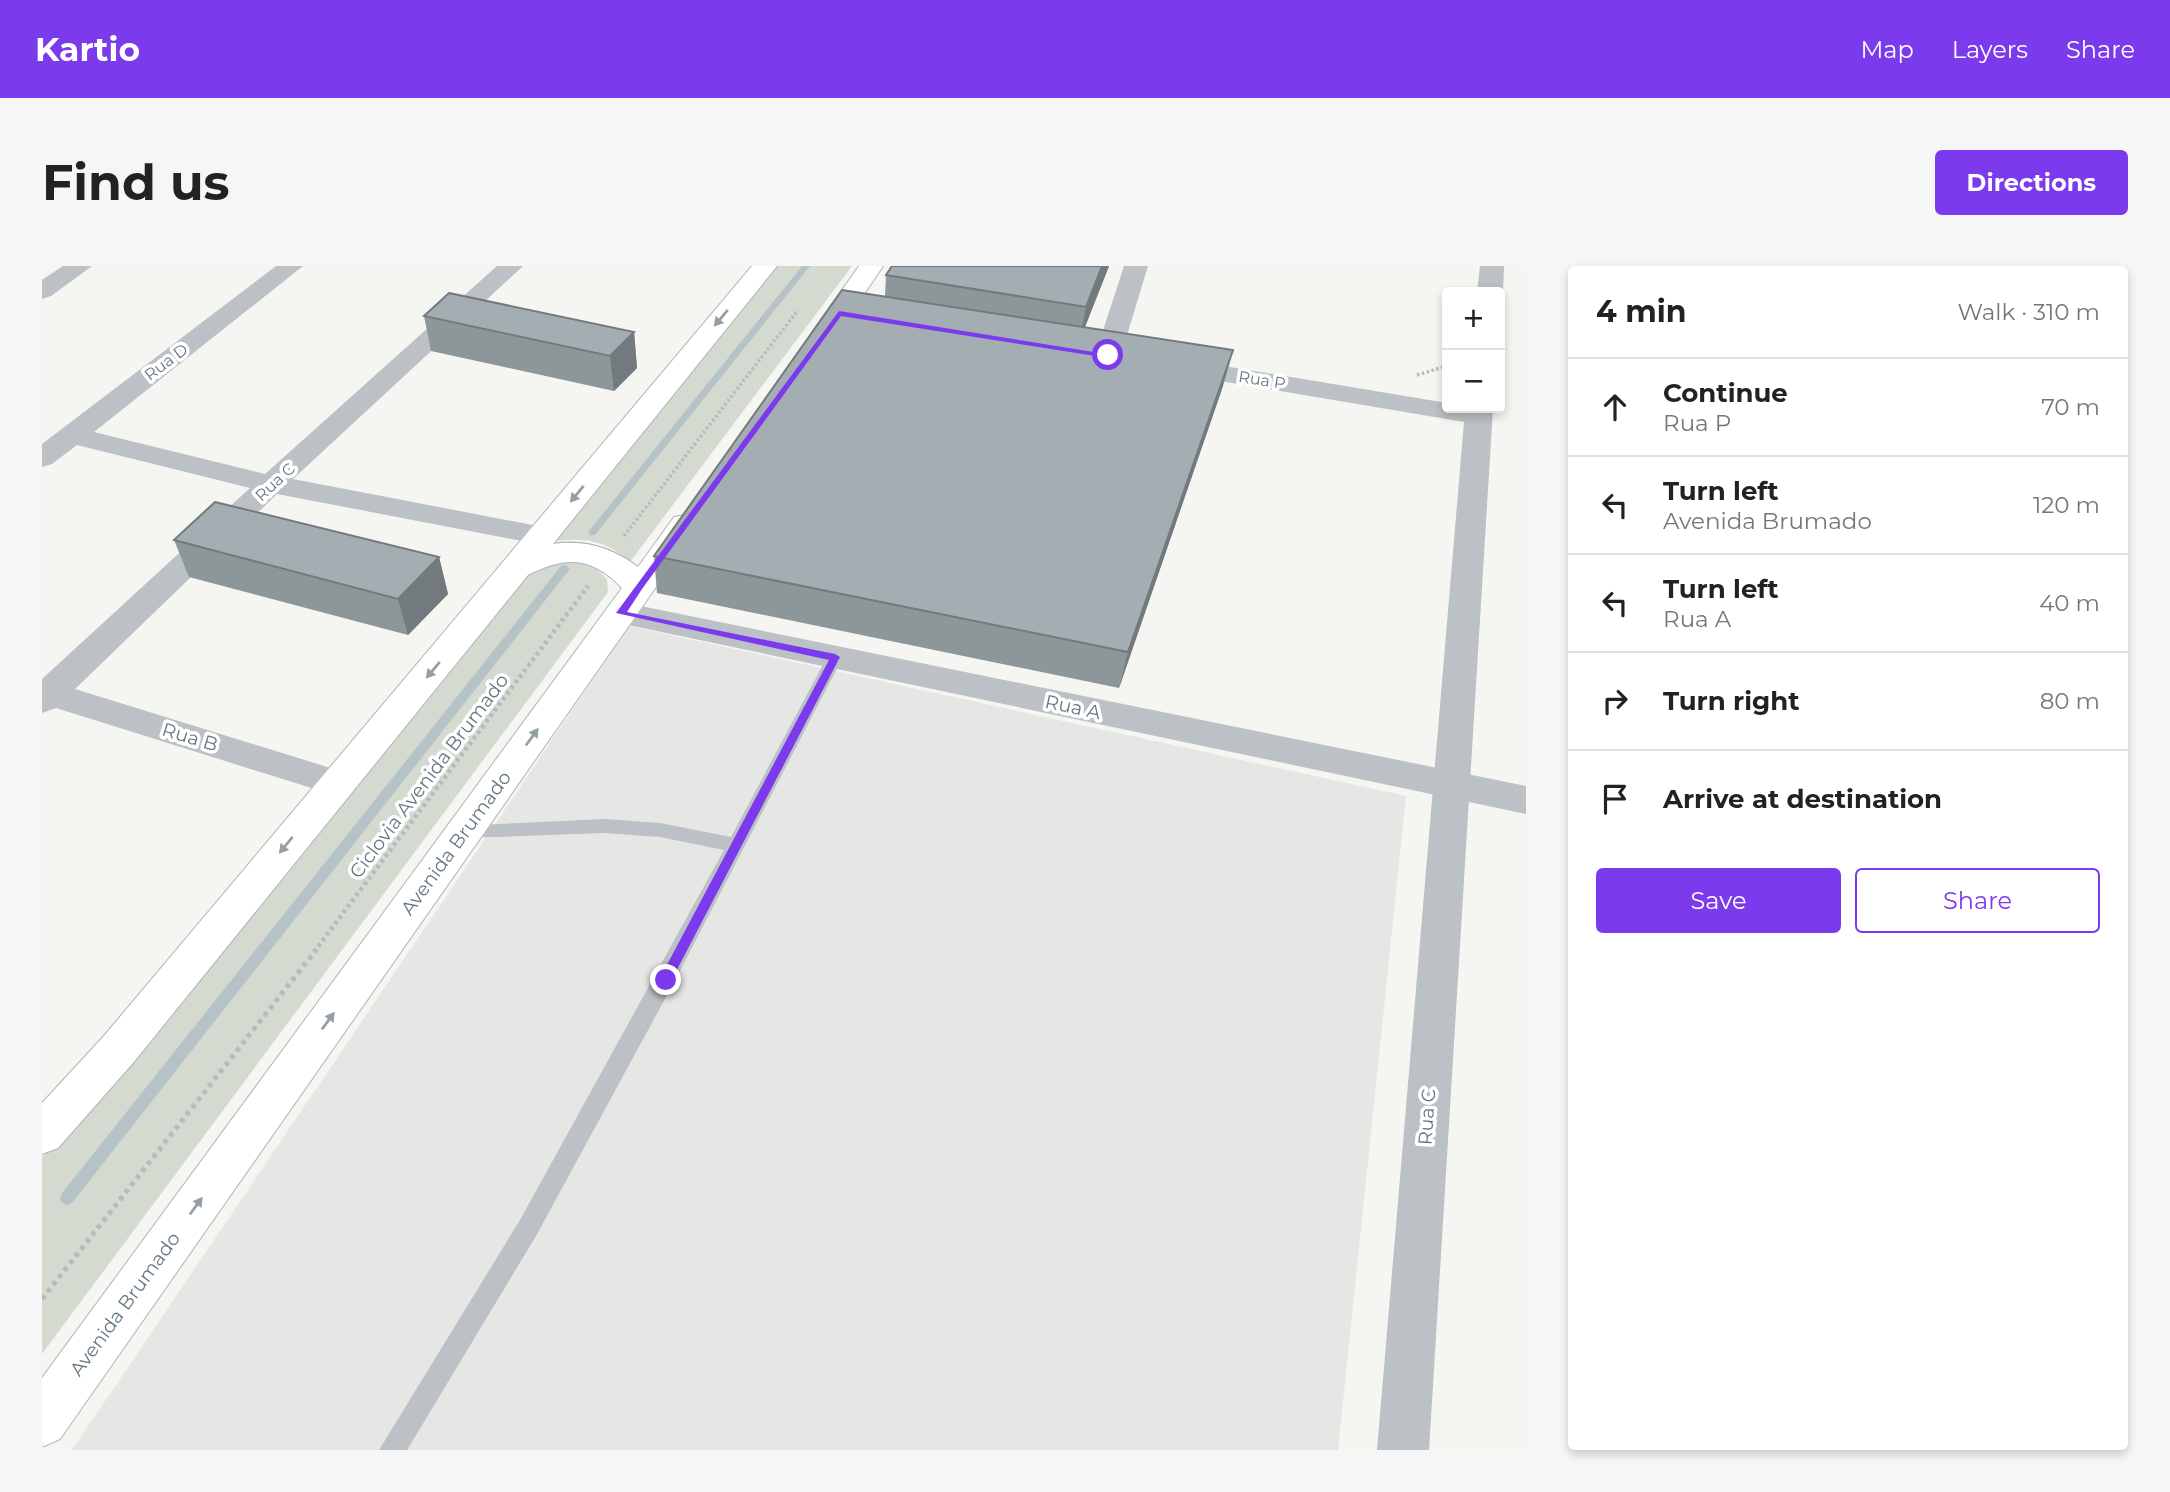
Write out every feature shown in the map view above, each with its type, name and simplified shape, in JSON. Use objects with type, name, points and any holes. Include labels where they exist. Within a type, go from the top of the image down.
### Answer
[{"type":"main road","points":[[42,1134],[118,1050],[765,266]]},
{"type":"main road","points":[[807,357],[852,315],[871,266]]},
{"type":"main road","name":"Avenida Brumado","points":[[42,1421],[703,499]]},
{"type":"main road","points":[[517,568],[537,558],[557,553],[584,553],[607,558],[630,600]]},
{"type":"street","points":[[42,291],[80,266]]},
{"type":"street","name":"Rua D","points":[[42,458],[291,266]]},
{"type":"street","name":"Rua C","points":[[45,695],[271,484],[511,266]]},
{"type":"street","points":[[1130,359],[1136,266]]},
{"type":"street","points":[[1490,287],[1492,266]]},
{"type":"street","name":"Rua P","points":[[1082,351],[1442,407]]},
{"type":"street","name":"Rua C","points":[[1403,1450],[1478,413]]},
{"type":"street","points":[[72,435],[271,484],[543,536]]},
{"type":"street","name":"Rua A","points":[[630,600],[835,657],[1526,800]]},
{"type":"street","name":"Rua B","points":[[45,695],[337,783]]},
{"type":"lane","points":[[392,1450],[528,1228],[666,980],[835,657]]},
{"type":"lane","points":[[465,831],[604,826],[660,830],[736,845]]},
{"type":"path","name":"Ciclovia Avenida Brumado","points":[[42,1299],[278,1001],[607,558],[800,308]]},
{"type":"shaded area","points":[[771,266],[852,266],[630,562],[600,543],[567,540],[543,543]]},
{"type":"shaded area","points":[[557,559],[593,565],[607,579],[608,592],[42,1354],[42,1157],[450,661],[515,576]]},
{"type":"shaded area","points":[[629,626],[1406,796],[1338,1450],[72,1450]]},
{"type":"building","points":[[892,266],[1102,266],[1086,307],[886,275]]},
{"type":"building","points":[[842,290],[1233,350],[1128,652],[654,556]]},
{"type":"building","points":[[449,293],[634,332],[610,356],[424,316]]},
{"type":"building","points":[[215,502],[439,557],[398,599],[174,540]]},
{"type":"waterway","points":[[592,533],[806,266]]},
{"type":"waterway","points":[[67,1198],[565,568]]},
{"type":"route","points":[[666,980],[835,657],[621,613],[639,587],[839,313],[1108,355]]}]
